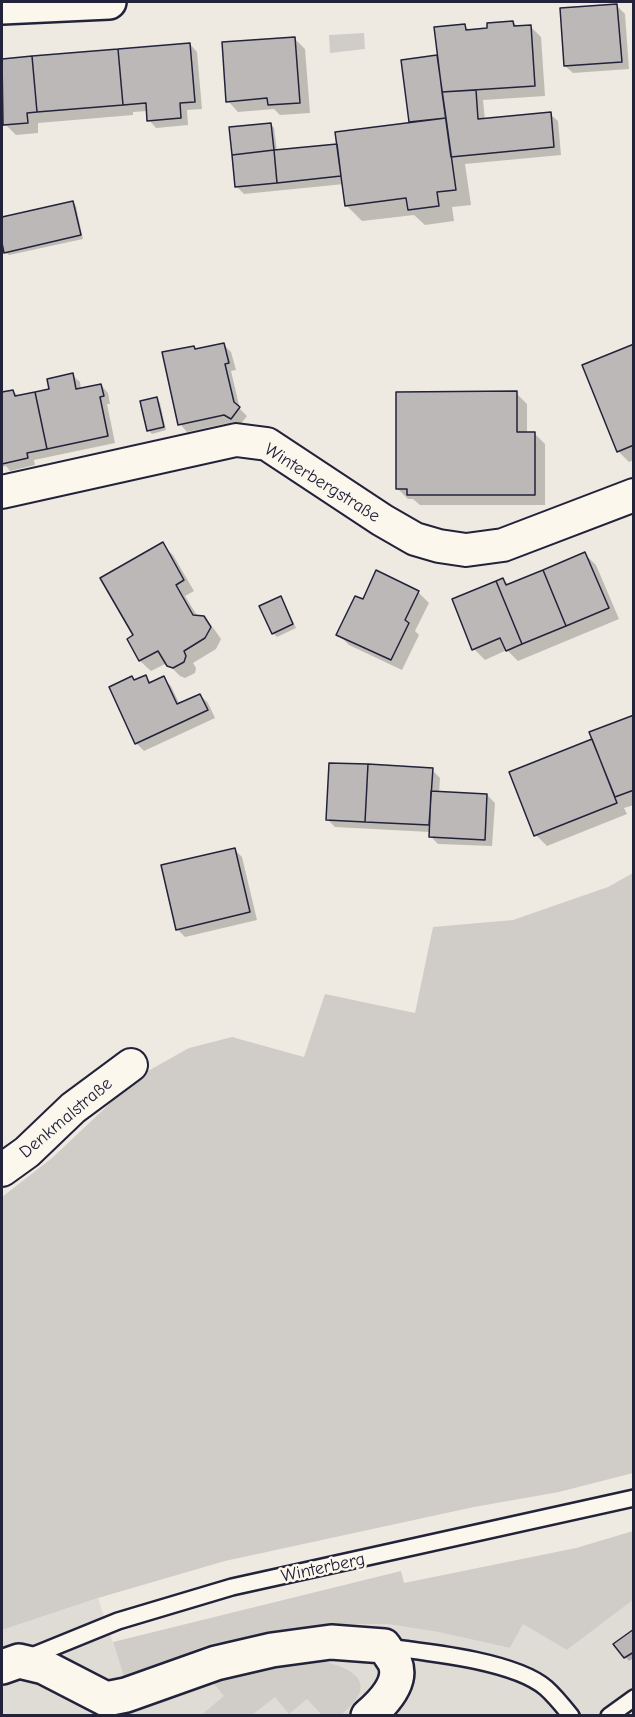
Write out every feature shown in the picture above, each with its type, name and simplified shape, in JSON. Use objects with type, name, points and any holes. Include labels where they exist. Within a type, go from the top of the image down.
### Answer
[{"type":"street","points":[[2,7],[109,2]]},
{"type":"street","name":"Winterbergstraße","points":[[2,492],[236,440],[267,444],[381,520],[415,539],[466,550],[503,545],[633,495]]},
{"type":"street","name":"Denkmalstraße","points":[[2,1170],[27,1152],[73,1108],[131,1065]]},
{"type":"street","name":"Winterberg","points":[[10,1664],[44,1667],[106,1699],[126,1695],[216,1663],[272,1650],[331,1642],[384,1646]]},
{"type":"street","points":[[379,1706],[395,1680],[396,1664],[384,1646]]},
{"type":"lane","name":"Winterberg","points":[[10,1664],[118,1621],[232,1587],[633,1498]]},
{"type":"lane","name":"Winterberg","points":[[384,1646],[433,1652],[523,1674],[545,1687],[571,1716]]},
{"type":"lane","points":[[609,1716],[633,1698]]},
{"type":"shaded area","points":[[364,33],[365,49],[330,53],[329,35]]},
{"type":"shaded area","points":[[633,873],[633,1473],[559,1492],[474,1507],[225,1561],[98,1598],[2,1630],[2,1197],[52,1158],[139,1076],[189,1048],[232,1037],[304,1057],[325,994],[415,1013],[433,927],[513,920],[608,887]]},
{"type":"shaded area","points":[[633,1531],[633,1600],[567,1650],[523,1624],[510,1648],[438,1632],[387,1624],[325,1624],[210,1644],[124,1677],[113,1642],[401,1571],[404,1583],[576,1548]]},
{"type":"shaded area","points":[[98,1598],[124,1676],[210,1644],[325,1624],[387,1624],[438,1632],[510,1648],[523,1623],[567,1650],[633,1600],[633,1715],[2,1715],[2,1630]]},
{"type":"shaded area","points":[[323,1661],[347,1670],[359,1681],[361,1688],[358,1696],[341,1715],[322,1715],[307,1699],[289,1714],[275,1697],[252,1715],[200,1716],[224,1696],[210,1679],[286,1662]]},
{"type":"building","points":[[617,4],[622,62],[564,66],[560,8]]},
{"type":"building","points":[[513,21],[514,26],[531,25],[535,86],[442,92],[434,27],[465,24],[466,30],[487,28],[487,23]]},
{"type":"building","points":[[295,37],[300,103],[268,105],[267,98],[226,102],[222,42]]},
{"type":"building","points":[[190,43],[195,102],[180,103],[181,118],[147,121],[146,103],[123,105],[118,49]]},
{"type":"building","points":[[118,49],[123,105],[37,112],[32,56]]},
{"type":"building","points":[[437,55],[446,118],[409,122],[401,60]]},
{"type":"building","points":[[32,56],[37,112],[27,113],[28,123],[3,125],[2,59]]},
{"type":"building","points":[[476,90],[478,119],[551,112],[554,147],[451,157],[442,92]]},
{"type":"building","points":[[446,118],[456,190],[437,192],[439,206],[408,210],[406,198],[345,206],[335,132]]},
{"type":"building","points":[[271,123],[274,150],[232,155],[229,127]]},
{"type":"building","points":[[337,144],[341,176],[277,183],[274,150]]},
{"type":"building","points":[[274,150],[277,183],[235,187],[232,155]]},
{"type":"building","points":[[73,201],[81,235],[4,253],[2,217]]},
{"type":"building","points":[[224,343],[229,363],[225,364],[234,402],[240,407],[231,419],[224,415],[178,425],[162,352]]},
{"type":"building","points":[[634,344],[634,445],[617,452],[582,365]]},
{"type":"building","points":[[73,373],[76,389],[101,384],[104,396],[100,397],[108,436],[47,449],[35,392],[49,389],[47,379]]},
{"type":"building","points":[[13,390],[15,396],[35,392],[47,449],[27,453],[28,458],[2,464],[2,392]]},
{"type":"building","points":[[517,391],[517,432],[535,432],[535,495],[407,495],[407,489],[396,489],[396,392]]},
{"type":"building","points":[[157,397],[164,427],[147,431],[140,401]]},
{"type":"building","points":[[163,542],[184,580],[176,585],[193,615],[204,616],[211,627],[205,638],[184,651],[186,656],[184,662],[173,668],[167,666],[158,651],[139,661],[127,639],[133,635],[100,578]]},
{"type":"building","points":[[585,552],[609,608],[566,626],[543,570]]},
{"type":"building","points":[[376,570],[419,591],[405,620],[409,623],[391,660],[336,635],[355,596],[363,599]]},
{"type":"building","points":[[543,570],[566,626],[522,644],[496,581],[503,578],[506,585]]},
{"type":"building","points":[[496,581],[522,644],[506,651],[500,638],[472,650],[452,599]]},
{"type":"building","points":[[281,596],[293,624],[272,634],[259,606]]},
{"type":"building","points":[[146,675],[149,683],[164,676],[177,704],[200,694],[208,710],[135,744],[109,687],[132,676],[134,680]]},
{"type":"building","points":[[634,715],[634,790],[615,797],[589,732]]},
{"type":"building","points":[[592,739],[617,803],[534,836],[509,772]]},
{"type":"building","points":[[329,763],[368,764],[365,822],[326,820]]},
{"type":"building","points":[[368,764],[433,768],[429,825],[365,822]]},
{"type":"building","points":[[431,791],[487,794],[485,840],[429,837]]},
{"type":"building","points":[[235,848],[250,912],[176,930],[161,865]]},
{"type":"building","points":[[634,1629],[634,1652],[624,1658],[613,1644]]}]
